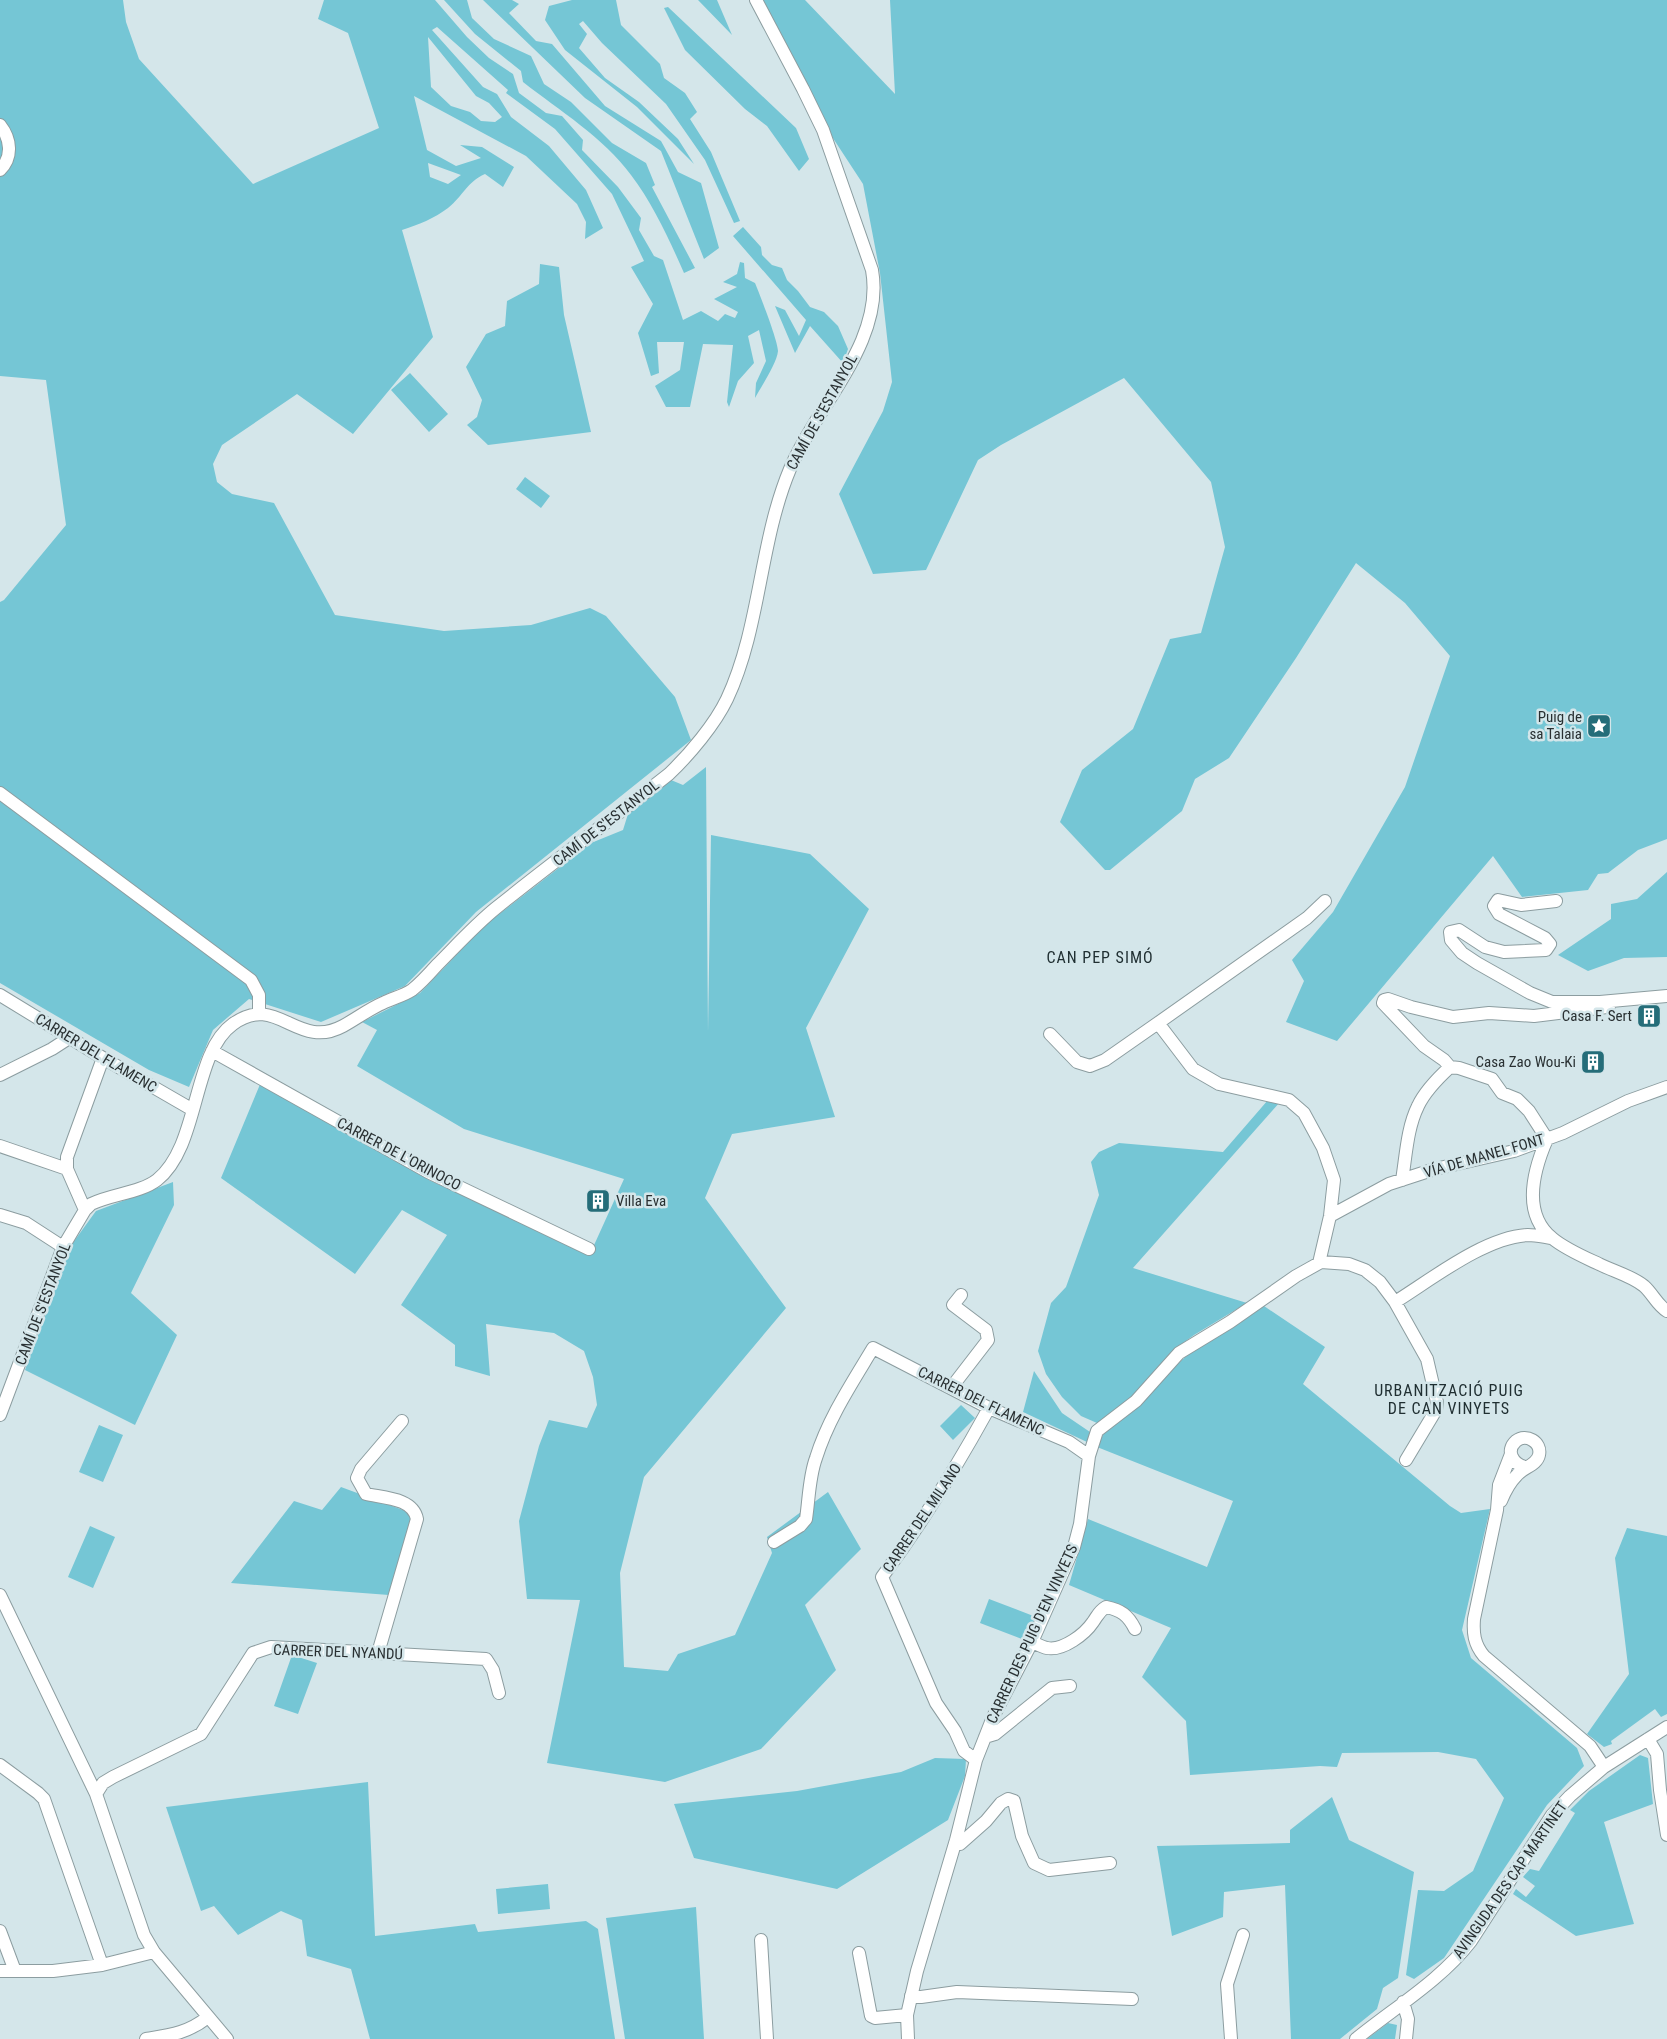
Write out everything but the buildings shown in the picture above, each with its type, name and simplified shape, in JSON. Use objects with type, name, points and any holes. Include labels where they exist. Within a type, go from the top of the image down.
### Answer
[{"type":"street","name":"CAMÍ DE S'ESTANYOL","points":[[260,1013],[277,1016],[305,1031],[322,1033],[341,1027],[371,1009],[412,990],[488,915],[670,774],[698,741],[727,699],[747,644],[776,505],[790,468],[806,435],[851,363],[873,306],[875,290],[872,270],[823,130],[756,0]]},
{"type":"street","points":[[0,126],[8,138],[9,153],[5,165],[0,170]]},
{"type":"street","points":[[0,792],[251,980],[259,994],[260,1013],[243,1018],[228,1028],[212,1050],[194,1110],[176,1154],[158,1179],[150,1184],[98,1201],[85,1210],[67,1169],[67,1157],[104,1058]]},
{"type":"street","points":[[1556,901],[1521,905],[1498,900],[1494,906],[1499,914],[1545,938],[1550,944],[1546,950],[1504,952],[1485,947],[1458,930],[1450,932],[1451,940],[1462,953],[1477,963],[1530,993],[1552,1002],[1610,1001],[1667,996]]},
{"type":"street","points":[[1050,1034],[1077,1062],[1090,1066],[1105,1060],[1307,918],[1325,901]]},
{"type":"street","name":"CARRER DEL FLAMENC","points":[[0,995],[69,1038],[194,1110]]},
{"type":"street","points":[[1551,1238],[1534,1209],[1533,1181],[1547,1139],[1530,1111],[1516,1099],[1502,1093],[1492,1079],[1459,1068],[1450,1067],[1444,1060],[1424,1046],[1382,1003],[1388,999],[1411,1007],[1453,1017],[1489,1013],[1534,1016],[1575,1012],[1607,1007],[1610,1001]]},
{"type":"street","points":[[1158,1023],[1193,1070],[1219,1084],[1289,1100],[1304,1113],[1323,1148],[1334,1180],[1330,1216],[1319,1263],[1333,1261],[1365,1270],[1380,1282],[1395,1302],[1427,1359],[1437,1402],[1436,1410],[1406,1460]]},
{"type":"street","points":[[0,1075],[52,1049],[69,1038]]},
{"type":"street","name":"CARRER DE L'ORINOCO","points":[[212,1050],[428,1172],[589,1249]]},
{"type":"street","points":[[1402,1180],[1410,1133],[1418,1106],[1435,1081],[1450,1067]]},
{"type":"street","name":"VÍA DE MANEL FONT","points":[[1330,1216],[1389,1184],[1435,1169],[1514,1151],[1547,1139],[1628,1101],[1667,1087]]},
{"type":"street","points":[[0,1146],[67,1169]]},
{"type":"street","name":"CAMÍ DE S'ESTANYOL","points":[[0,1415],[63,1248],[85,1210]]},
{"type":"street","points":[[0,1215],[26,1223],[63,1248]]},
{"type":"street","points":[[1395,1302],[1483,1248],[1503,1239],[1529,1235],[1551,1238],[1589,1260],[1644,1286],[1660,1307],[1667,1312]]},
{"type":"street","name":"CARRER DES PUIG D'EN VINYETS","points":[[908,2039],[907,2015],[911,1996],[931,1919],[955,1843],[976,1760],[993,1717],[1032,1642],[1074,1547],[1080,1524],[1089,1456],[1097,1431],[1136,1402],[1179,1353],[1230,1322],[1296,1276],[1319,1263]]},
{"type":"street","points":[[951,1388],[988,1340],[986,1330],[953,1305],[961,1295]]},
{"type":"street","name":"CARRER DEL FLAMENC","points":[[774,1542],[800,1526],[806,1519],[815,1459],[824,1436],[873,1348],[989,1408],[1069,1442],[1089,1456]]},
{"type":"street","name":"CARRER DEL MILANO","points":[[976,1760],[964,1751],[955,1731],[936,1703],[882,1577],[917,1530],[957,1467],[989,1408]]},
{"type":"street","points":[[378,1653],[417,1519],[416,1512],[409,1504],[366,1494],[357,1478],[361,1469],[402,1421]]},
{"type":"street","points":[[1497,1510],[1506,1487],[1525,1467],[1532,1465],[1538,1458],[1540,1451],[1532,1439],[1517,1440],[1512,1446],[1511,1454],[1499,1485],[1497,1510],[1473,1629],[1478,1648],[1484,1656],[1584,1741],[1597,1754],[1604,1767]]},
{"type":"street","points":[[1511,1454],[1514,1462],[1525,1467]]},
{"type":"street","points":[[0,1595],[96,1794],[144,1935],[154,1952],[227,2039]]},
{"type":"street","points":[[1032,1642],[1048,1648],[1061,1647],[1092,1623],[1100,1611],[1106,1607],[1117,1609],[1128,1616],[1135,1629]]},
{"type":"street","name":"CARRER DEL NYANDÚ","points":[[96,1794],[103,1783],[113,1777],[201,1734],[253,1653],[271,1647],[486,1659],[493,1670],[499,1693]]},
{"type":"street","points":[[985,1737],[995,1734],[1052,1688],[1070,1686]]},
{"type":"street","name":"AVINGUDA DES CAP MARTINET","points":[[1356,2039],[1444,1971],[1458,1957],[1471,1941],[1552,1815],[1570,1796],[1604,1767],[1667,1727]]},
{"type":"street","points":[[1648,1739],[1657,1754],[1667,1834]]},
{"type":"street","points":[[0,1764],[44,1799],[102,1965]]},
{"type":"street","points":[[955,1843],[960,1844],[986,1822],[1001,1803],[1008,1799],[1014,1801],[1022,1836],[1034,1863],[1049,1870],[1110,1863]]},
{"type":"street","points":[[0,1931],[15,1971]]},
{"type":"street","points":[[1231,2039],[1227,1984],[1243,1935]]},
{"type":"street","points":[[761,1940],[767,2039]]},
{"type":"street","points":[[0,1971],[53,1971],[102,1965],[154,1952]]},
{"type":"street","points":[[859,1953],[871,2016],[875,2018],[907,2015]]},
{"type":"street","points":[[911,1996],[921,1997],[957,1992],[1132,1999]]},
{"type":"street","points":[[1403,2002],[1408,2019],[1406,2039]]},
{"type":"street","points":[[146,2039],[175,2034],[194,2028],[208,2017]]},
{"type":"shaded area","points":[[0,0],[123,0],[126,22],[139,59],[253,184],[379,128],[348,33],[318,19],[324,0],[435,0],[467,37],[489,58],[513,74],[519,93],[546,113],[562,116],[583,140],[582,150],[618,187],[641,218],[639,230],[654,256],[663,260],[683,320],[701,311],[718,321],[725,314],[735,318],[738,312],[714,299],[737,287],[723,282],[737,274],[740,262],[744,263],[745,278],[755,283],[775,338],[778,351],[775,362],[755,398],[756,383],[766,361],[759,330],[748,336],[754,363],[738,381],[729,407],[727,402],[733,345],[703,344],[690,407],[666,407],[655,386],[680,370],[684,342],[657,342],[659,373],[651,376],[638,333],[653,304],[631,267],[644,261],[612,194],[555,129],[506,93],[508,90],[437,27],[432,30],[483,87],[497,94],[511,117],[549,146],[586,190],[603,228],[585,239],[586,222],[577,204],[526,156],[414,96],[427,150],[456,166],[481,158],[460,145],[482,147],[514,167],[503,187],[485,174],[469,185],[443,212],[402,230],[433,337],[353,434],[297,394],[222,445],[213,464],[217,482],[232,494],[274,503],[335,615],[444,631],[531,625],[590,608],[606,616],[675,697],[691,740],[476,912],[405,986],[321,1022],[249,999],[213,1030],[189,1087],[149,1070],[0,983],[0,602],[4,600],[66,525],[46,380],[0,376]],"holes":[[[428,37],[476,96],[489,103],[502,117],[495,122],[481,121],[470,112],[451,106],[431,87]],[[428,163],[461,175],[448,184],[430,177]]]},
{"type":"shaded area","points":[[444,0],[467,0],[472,18],[494,39],[531,56],[544,84],[571,102],[612,143],[646,163],[655,185],[652,187],[695,268],[684,273],[653,210],[639,186],[620,161],[580,125],[523,82],[521,71],[475,34]]},
{"type":"shaded area","points":[[483,0],[512,0],[519,4],[509,13],[536,41],[552,44],[605,106],[661,141],[678,172],[701,183],[719,248],[704,259],[661,151],[585,98]]},
{"type":"shaded area","points":[[572,0],[616,0],[621,25],[660,64],[664,78],[685,93],[697,112],[690,119],[711,152],[740,221],[734,223],[705,160],[666,104],[602,43],[583,21],[579,24],[587,34],[579,48],[605,78],[639,102],[678,139],[694,164],[637,107],[565,50],[545,20],[549,6]]},
{"type":"shaded area","points":[[698,0],[717,0],[732,35]]},
{"type":"shaded area","points":[[763,0],[805,0],[895,94],[890,0],[1667,0],[1667,839],[1638,850],[1608,873],[1598,874],[1588,890],[1522,897],[1493,856],[1337,1041],[1286,1022],[1304,981],[1292,960],[1333,912],[1405,787],[1450,656],[1405,603],[1356,563],[1296,658],[1229,758],[1195,779],[1182,811],[1110,870],[1105,870],[1060,822],[1082,770],[1133,729],[1170,639],[1201,633],[1225,547],[1211,482],[1124,378],[1001,445],[978,460],[926,570],[873,574],[839,494],[883,411],[892,382],[880,273],[863,184],[827,129]]},
{"type":"shaded area","points":[[668,7],[796,128],[809,159],[799,171],[767,126],[745,109],[685,50],[664,8]]},
{"type":"shaded area","points":[[743,227],[761,247],[762,255],[772,265],[782,268],[787,280],[810,307],[824,312],[838,326],[848,349],[843,363],[810,326],[795,353],[775,306],[785,310],[799,336],[806,320],[733,236]]},
{"type":"shaded area","points":[[540,264],[559,267],[564,315],[591,432],[488,445],[467,425],[477,417],[482,400],[466,367],[486,334],[505,326],[507,301],[539,284]]},
{"type":"shaded area","points":[[410,373],[448,414],[429,432],[391,390]]},
{"type":"shaded area","points":[[525,477],[550,496],[541,508],[516,489]]},
{"type":"shaded area","points":[[706,767],[708,1033],[711,835],[810,854],[869,909],[806,1028],[835,1117],[732,1134],[705,1198],[786,1308],[644,1477],[620,1573],[624,1667],[668,1671],[678,1654],[735,1635],[772,1553],[767,1537],[828,1492],[861,1549],[805,1605],[836,1670],[761,1749],[665,1782],[547,1763],[580,1600],[527,1599],[519,1521],[539,1446],[549,1420],[587,1428],[597,1405],[593,1377],[584,1351],[554,1333],[486,1324],[490,1376],[455,1366],[455,1345],[401,1305],[447,1235],[402,1210],[355,1274],[221,1178],[261,1082],[429,1180],[590,1254],[624,1179],[464,1129],[357,1066],[377,1030],[362,1022],[420,993],[485,925],[591,843],[623,830],[628,814],[671,780],[683,785]]},
{"type":"shaded area","points":[[1667,872],[1667,957],[1624,958],[1588,971],[1558,955],[1611,919],[1611,904],[1637,899]]},
{"type":"shaded area","points":[[1268,1100],[1280,1102],[1133,1268],[1247,1303],[1194,1335],[1172,1351],[1137,1393],[1097,1423],[1081,1416],[1062,1397],[1046,1374],[1038,1351],[1051,1303],[1066,1287],[1099,1195],[1091,1162],[1099,1152],[1119,1143],[1223,1152]]},
{"type":"shaded area","points":[[173,1182],[174,1205],[131,1293],[177,1335],[135,1425],[25,1370],[72,1244],[96,1211]]},
{"type":"shaded area","points":[[1264,1306],[1325,1347],[1303,1384],[1450,1506],[1461,1513],[1490,1509],[1462,1630],[1471,1658],[1577,1748],[1584,1766],[1547,1805],[1444,1958],[1414,1979],[1406,1975],[1418,1890],[1444,1891],[1473,1871],[1504,1798],[1476,1759],[1438,1752],[1342,1753],[1337,1767],[1320,1766],[1190,1775],[1186,1721],[1142,1677],[1171,1628],[1069,1585],[1088,1519],[1207,1567],[1233,1501],[1097,1447],[1105,1431],[1194,1349]]},
{"type":"shaded area","points":[[1034,1371],[1062,1413],[1090,1432],[1087,1442],[1023,1412]]},
{"type":"shaded area","points":[[961,1405],[975,1418],[953,1440],[940,1426]]},
{"type":"shaded area","points":[[99,1425],[123,1435],[103,1482],[79,1472]]},
{"type":"shaded area","points":[[341,1487],[411,1513],[413,1520],[389,1595],[231,1583],[294,1501],[322,1510]]},
{"type":"shaded area","points":[[90,1526],[115,1537],[93,1588],[68,1577]]},
{"type":"shaded area","points":[[1627,1528],[1667,1536],[1667,1714],[1661,1717],[1655,1709],[1611,1741],[1612,1744],[1604,1747],[1587,1734],[1629,1674],[1615,1558]]},
{"type":"shaded area","points":[[989,1599],[1036,1617],[1027,1641],[980,1623]]},
{"type":"shaded area","points":[[292,1655],[317,1663],[298,1714],[274,1706]]},
{"type":"shaded area","points":[[1640,1755],[1648,1758],[1653,1804],[1604,1822],[1634,1924],[1576,1936],[1513,1894],[1516,1889],[1526,1897],[1535,1886],[1523,1877],[1530,1869],[1539,1871],[1575,1813],[1570,1810],[1589,1791]]},
{"type":"shaded area","points":[[935,1758],[966,1759],[965,1776],[948,1820],[837,1889],[694,1858],[674,1804],[797,1791],[901,1772]]},
{"type":"shaded area","points":[[368,1782],[375,1936],[475,1924],[478,1932],[586,1921],[598,1929],[615,2039],[370,2039],[351,1969],[307,1956],[302,1920],[281,1911],[238,1935],[214,1906],[201,1911],[166,1807]]},
{"type":"shaded area","points":[[1332,1797],[1349,1840],[1414,1872],[1398,1978],[1383,1988],[1377,2009],[1340,2039],[1291,2039],[1285,1885],[1224,1892],[1223,1917],[1172,1936],[1157,1846],[1290,1843],[1290,1830]]},
{"type":"shaded area","points":[[548,1884],[550,1909],[498,1914],[496,1889]]},
{"type":"shaded area","points":[[696,1907],[704,2039],[625,2039],[606,1918]]},
{"type":"shaded area","points":[[1388,2023],[1397,2025],[1395,2039],[1367,2039]]},
{"type":"place","name":"Puig de sa Talaia","points":[[1599,726]]},
{"type":"place","name":"Casa F. Sert","points":[[1649,1016]]},
{"type":"place","name":"Casa Zao Wou-Ki","points":[[1593,1062]]},
{"type":"place","name":"Villa Eva","points":[[598,1201]]},
{"type":"district","name":"CAN PEP SIMÓ","points":[[1100,957]]},
{"type":"district","name":"URBANITZACIÓ PUIG DE CAN VINYETS","points":[[1449,1399]]}]
